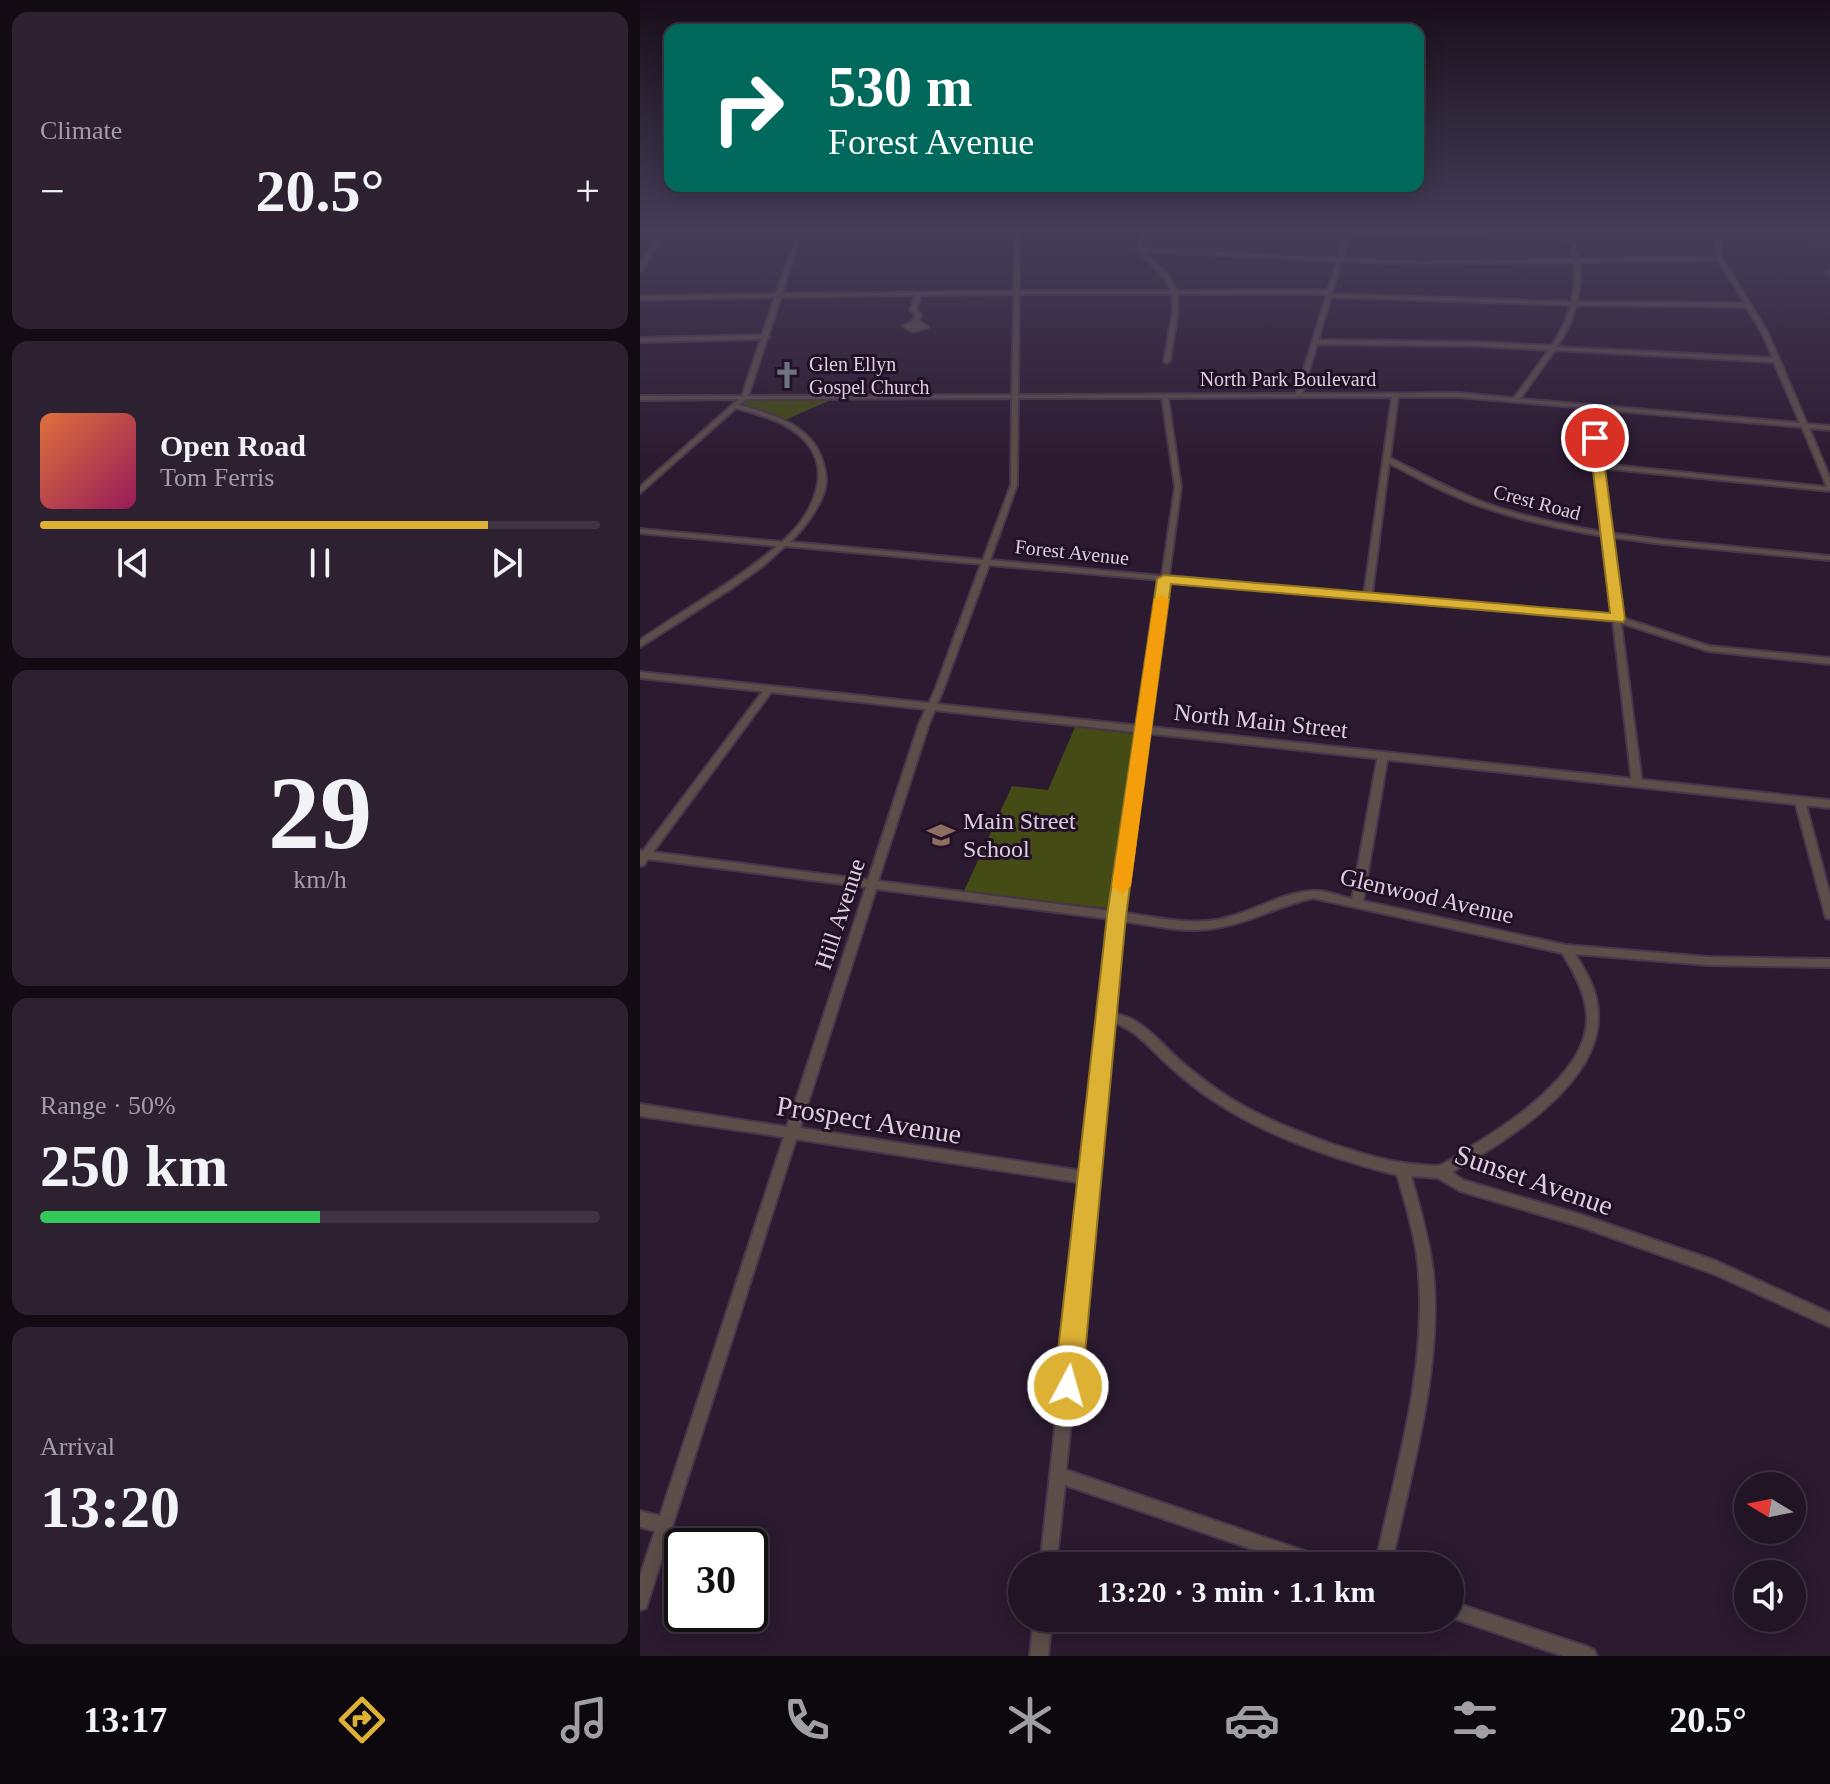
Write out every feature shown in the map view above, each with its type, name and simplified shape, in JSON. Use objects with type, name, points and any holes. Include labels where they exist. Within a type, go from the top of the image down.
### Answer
[{"type":"street","points":[[640,491],[745,397],[776,307]]},
{"type":"street","points":[[914,307],[918,314],[916,322]]},
{"type":"street","name":"Hill Avenue","points":[[640,1602],[873,883],[932,707],[1014,485],[1017,307]]},
{"type":"street","points":[[1167,361],[1173,307]]},
{"type":"street","points":[[1299,395],[1325,307]]},
{"type":"street","points":[[1516,400],[1554,348],[1574,307]]},
{"type":"street","points":[[1599,466],[1830,487],[1750,307]]},
{"type":"street","points":[[640,340],[767,337]]},
{"type":"street","points":[[1314,342],[1478,344],[1776,360]]},
{"type":"street","points":[[1368,596],[1395,395]]},
{"type":"street","name":"North Park Boulevard","points":[[640,398],[1458,395],[1830,428]]},
{"type":"street","points":[[1050,1552],[1105,1015],[1178,487],[1165,396]]},
{"type":"street","points":[[640,644],[745,576],[785,544],[818,498],[823,477],[821,462],[810,442],[790,426],[754,410],[735,406]]},
{"type":"street","points":[[1590,406],[1637,783]]},
{"type":"street","name":"Crest Road","points":[[1388,460],[1452,492],[1497,510],[1544,523],[1607,534],[1830,558]]},
{"type":"street","name":"Forest Avenue","points":[[640,531],[1618,619],[1700,646],[1830,661]]},
{"type":"street","name":"North Main Street","points":[[640,675],[1830,804]]},
{"type":"street","points":[[642,857],[769,689]]},
{"type":"street","points":[[1357,902],[1383,755]]},
{"type":"street","points":[[1800,801],[1830,915]]},
{"type":"street","name":"Glenwood Avenue","points":[[642,857],[873,883],[1117,916],[1217,925],[1251,917],[1288,897],[1313,894],[1566,949],[1671,959],[1830,963]]},
{"type":"street","points":[[1440,1172],[1527,1119],[1569,1075],[1582,1055],[1592,1029],[1592,1004],[1587,984],[1566,949]]},
{"type":"street","name":"Sunset Avenue","points":[[1105,1015],[1130,1023],[1195,1080],[1240,1111],[1302,1139],[1402,1170],[1440,1172],[1460,1185],[1579,1220],[1716,1268],[1830,1320]]},
{"type":"street","name":"Prospect Avenue","points":[[640,1110],[1090,1178]]},
{"type":"street","points":[[1386,1552],[1419,1389],[1427,1331],[1425,1264],[1417,1221],[1402,1170]]},
{"type":"street","points":[[1058,1475],[1284,1552]]},
{"type":"street","points":[[640,1519],[665,1525]]},
{"type":"street","points":[[1464,1614],[1588,1656]]},
{"type":"street","points":[[1039,1656],[1042,1632]]},
{"type":"green space","points":[[748,398],[835,398],[783,421],[741,405]]},
{"type":"green space","points":[[1075,727],[1136,734],[1114,909],[964,891],[1012,786],[1048,790]]},
{"type":"slow traffic","points":[[1122,886],[1161,599]]},
{"type":"place","name":"Glen Ellyn Gospel Church","points":[[787,375]]},
{"type":"place","name":"Main Street School","points":[[941,835]]},
{"type":"route","points":[[1068,1386],[1105,1015],[1164,579],[1618,619],[1595,438]]}]
